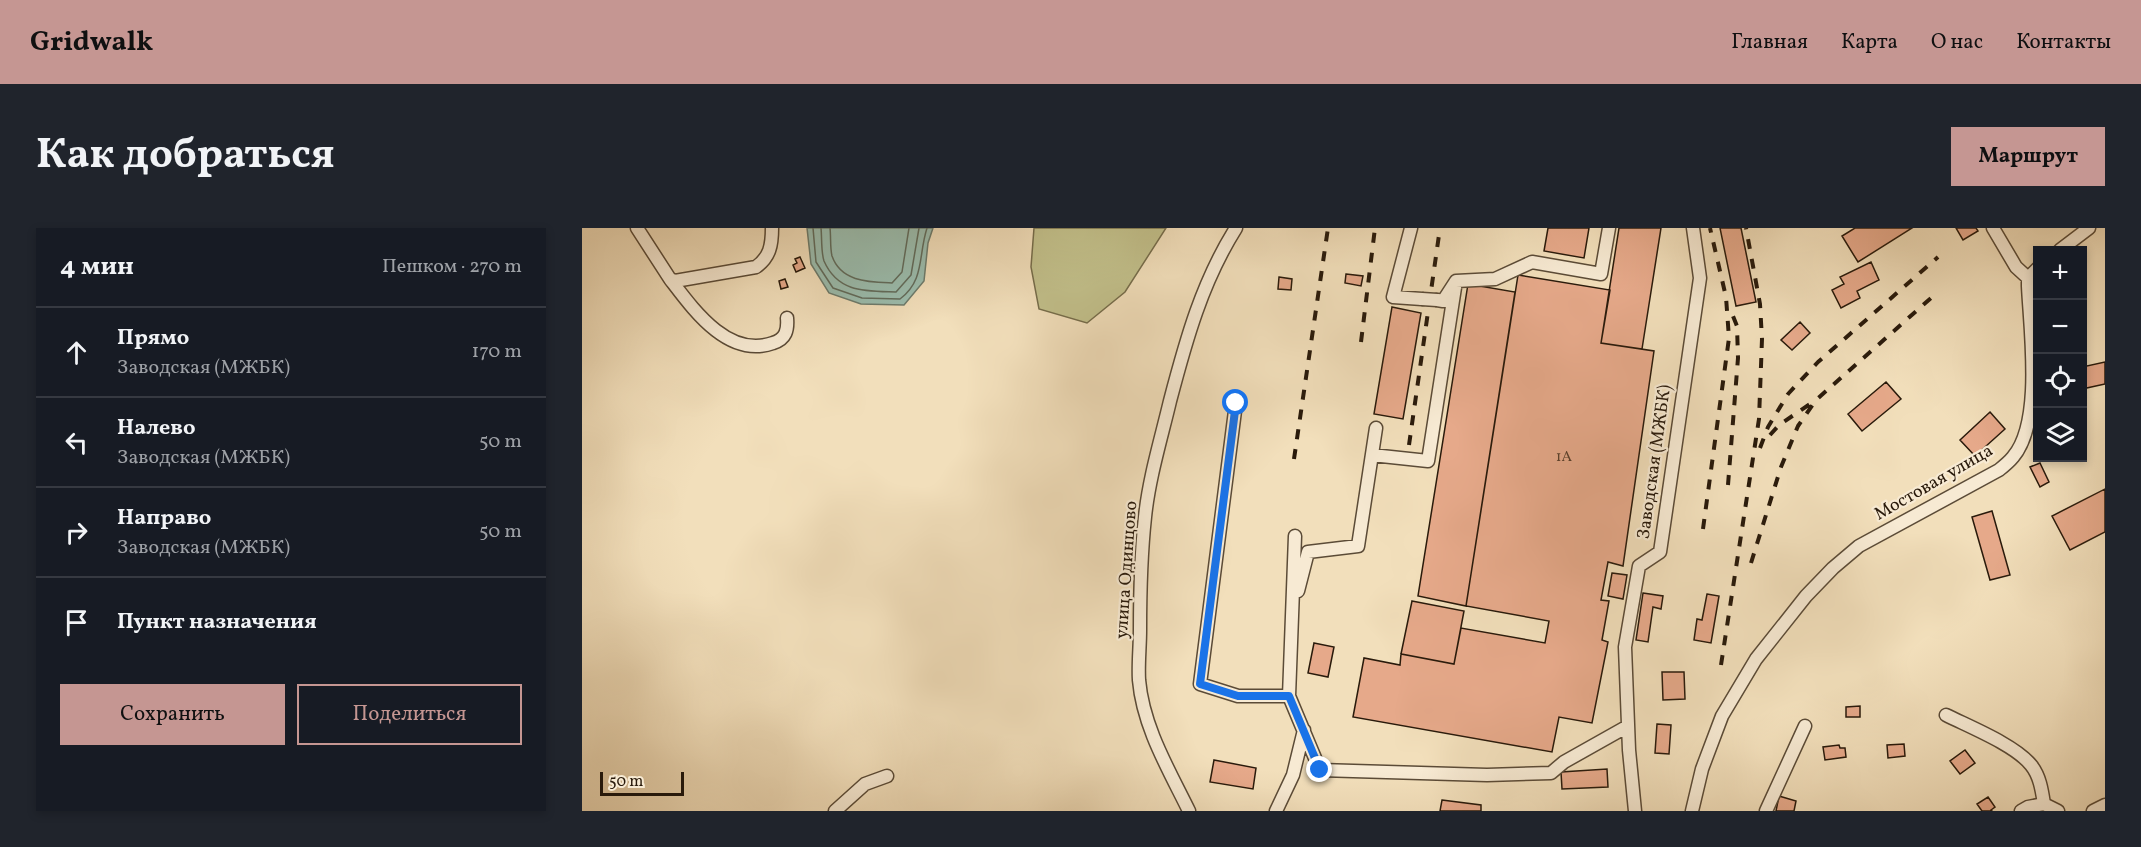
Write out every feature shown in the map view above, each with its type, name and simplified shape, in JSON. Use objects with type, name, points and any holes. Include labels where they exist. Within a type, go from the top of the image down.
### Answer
[{"type":"street","points":[[637,228],[670,279],[697,314],[717,331],[737,342],[755,346],[771,345],[781,340],[786,333],[787,318]]},
{"type":"street","points":[[670,279],[675,281],[756,267],[765,260],[772,246],[772,228]]},
{"type":"street","points":[[1411,228],[1393,297],[1443,301],[1456,281]]},
{"type":"street","points":[[1456,281],[1495,279],[1532,262],[1601,274],[1609,228]]},
{"type":"street","name":"Заводская (МЖБК)","points":[[1635,811],[1628,726],[1625,647],[1639,566],[1660,552],[1700,278],[1693,228]]},
{"type":"street","points":[[1993,228],[2016,267],[2033,273]]},
{"type":"street","name":"улица Одинцово","points":[[1189,811],[1146,716],[1139,681],[1140,597],[1145,515],[1158,451],[1190,328],[1206,281],[1234,230]]},
{"type":"street","points":[[2064,246],[2080,230]]},
{"type":"street","name":"Мостовая улица","points":[[1692,811],[1702,769],[1722,716],[1756,659],[1806,596],[1833,568],[1859,546],[1999,470],[2014,457],[2028,425],[2032,399],[2033,273]]},
{"type":"street","points":[[1372,455],[1428,461],[1456,281]]},
{"type":"street","points":[[1236,403],[1200,684],[1238,696],[1289,696]]},
{"type":"street","points":[[1292,616],[1308,552],[1358,546],[1376,428]]},
{"type":"street","points":[[1295,536],[1289,696],[1320,770],[1488,775],[1551,773],[1564,762],[1628,726]]},
{"type":"street","points":[[1946,715],[2007,746],[2031,764],[2041,785],[2044,804]]},
{"type":"street","points":[[1766,811],[1805,726]]},
{"type":"street","points":[[1277,808],[1293,774],[1304,730]]},
{"type":"street","points":[[835,811],[865,784],[887,776]]},
{"type":"street","points":[[2021,811],[2044,804],[2058,811]]},
{"type":"street","points":[[2093,811],[2105,805]]},
{"type":"shaded area","points":[[1034,228],[1166,228],[1125,292],[1087,323],[1039,309],[1031,267]]},
{"type":"water","points":[[807,228],[933,228],[928,243],[924,281],[904,305],[861,304],[829,293],[811,264]]},
{"type":"building","points":[[1548,228],[1589,228],[1584,258],[1544,251]]},
{"type":"building","points":[[1619,228],[1661,228],[1642,349],[1601,343]]},
{"type":"building","points":[[1720,228],[1741,228],[1756,302],[1736,306]]},
{"type":"building","points":[[1855,228],[1912,228],[1858,262],[1842,236]]},
{"type":"building","points":[[1956,228],[1976,228],[1978,231],[1963,240]]},
{"type":"building","points":[[800,257],[805,268],[796,272],[793,265],[797,263],[795,259]]},
{"type":"building","points":[[1871,262],[1879,280],[1857,291],[1860,298],[1841,308],[1832,290],[1844,284],[1840,277]]},
{"type":"building","points":[[1346,274],[1363,276],[1361,286],[1345,283]]},
{"type":"building","points":[[1518,275],[1610,290],[1601,343],[1654,351],[1623,566],[1608,562],[1601,600],[1609,601],[1602,640],[1608,642],[1592,723],[1559,717],[1552,752],[1353,717],[1364,658],[1400,665],[1401,654],[1454,664],[1461,628],[1545,643],[1549,621],[1466,606]]},
{"type":"building","points":[[1279,277],[1292,279],[1291,290],[1278,289]]},
{"type":"building","points":[[785,279],[788,287],[781,289],[779,281]]},
{"type":"building","points":[[1468,284],[1515,292],[1466,606],[1418,596]]},
{"type":"building","points":[[1392,307],[1421,313],[1403,419],[1374,414]]},
{"type":"building","points":[[1800,322],[1810,333],[1792,350],[1781,340]]},
{"type":"building","points":[[2105,362],[2105,384],[2087,388],[2087,366]]},
{"type":"building","points":[[1886,382],[1901,399],[1862,431],[1848,414]]},
{"type":"building","points":[[1990,412],[2005,429],[1975,456],[1960,440]]},
{"type":"building","points":[[2040,463],[2049,482],[2040,487],[2030,467]]},
{"type":"building","points":[[2105,489],[2105,532],[2070,550],[2052,516]]},
{"type":"building","points":[[1992,511],[2010,575],[1990,580],[1972,517]]},
{"type":"building","points":[[1612,573],[1627,575],[1623,599],[1608,596]]},
{"type":"building","points":[[1643,593],[1663,596],[1661,609],[1653,607],[1648,642],[1636,640]]},
{"type":"building","points":[[1707,594],[1719,596],[1711,643],[1694,640],[1697,619],[1702,620]]},
{"type":"building","points":[[1412,601],[1464,611],[1454,664],[1401,654]]},
{"type":"building","points":[[1314,643],[1334,647],[1328,677],[1308,673]]},
{"type":"building","points":[[1662,672],[1684,672],[1685,699],[1663,700]]},
{"type":"building","points":[[1860,706],[1860,717],[1846,717],[1846,707]]},
{"type":"building","points":[[1657,724],[1671,725],[1669,754],[1655,753]]},
{"type":"building","points":[[1904,744],[1905,756],[1888,758],[1887,745]]},
{"type":"building","points":[[1839,745],[1840,748],[1845,748],[1846,757],[1825,760],[1823,747]]},
{"type":"building","points":[[1965,750],[1975,763],[1960,774],[1950,761]]},
{"type":"building","points":[[1214,760],[1256,768],[1253,789],[1210,782]]},
{"type":"building","points":[[1607,769],[1608,787],[1562,789],[1561,772]]},
{"type":"building","points":[[1779,796],[1796,801],[1794,811],[1776,811]]},
{"type":"building","points":[[1988,797],[1995,807],[1992,811],[1982,811],[1977,804]]},
{"type":"building","points":[[1442,800],[1481,805],[1481,811],[1440,811]]},
{"type":"railway","points":[[1294,459],[1328,228]]},
{"type":"railway","points":[[1361,342],[1375,228]]},
{"type":"railway","points":[[1409,445],[1440,228]]},
{"type":"railway","points":[[1703,529],[1729,338],[1726,297],[1710,228]]},
{"type":"railway","points":[[1721,665],[1759,419],[1762,339],[1760,304],[1746,228]]},
{"type":"railway","points":[[1760,448],[1768,427],[1788,394],[1818,362],[1938,257]]},
{"type":"railway","points":[[1751,563],[1781,467],[1798,426],[1816,400],[1931,298]]},
{"type":"railway","points":[[1728,485],[1738,358],[1737,326],[1731,311]]},
{"type":"railway","points":[[1770,435],[1779,425],[1810,404]]},
{"type":"route","points":[[1236,403],[1200,684],[1238,696],[1289,696],[1320,770]]}]
